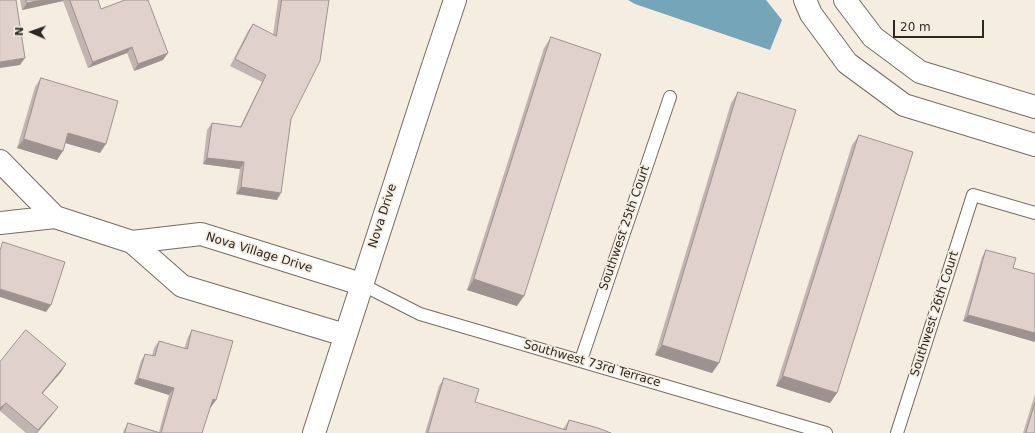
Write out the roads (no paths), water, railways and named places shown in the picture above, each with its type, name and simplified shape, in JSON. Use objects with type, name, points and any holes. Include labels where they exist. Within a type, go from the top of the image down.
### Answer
[{"type":"street","name":"Nova Drive","points":[[314,433],[361,284],[455,0]]},
{"type":"street","points":[[806,0],[811,14],[847,63],[904,105],[1035,145]]},
{"type":"street","points":[[845,0],[872,37],[920,72],[1035,107]]},
{"type":"street","name":"Nova Village Drive","points":[[0,161],[55,217]]},
{"type":"street","name":"Nova Village Drive","points":[[0,223],[55,217],[132,242],[182,286],[345,335]]},
{"type":"street","name":"Nova Village Drive","points":[[132,242],[201,234],[361,284]]},
{"type":"lane","name":"Southwest 25th Court","points":[[581,360],[670,97]]},
{"type":"lane","name":"Southwest 26th Court","points":[[897,433],[973,195],[1035,213]]},
{"type":"lane","name":"Southwest 73rd Terrace","points":[[361,284],[420,314],[826,433]]},
{"type":"water","points":[[628,0],[766,0],[782,20],[770,50],[635,4]]}]
